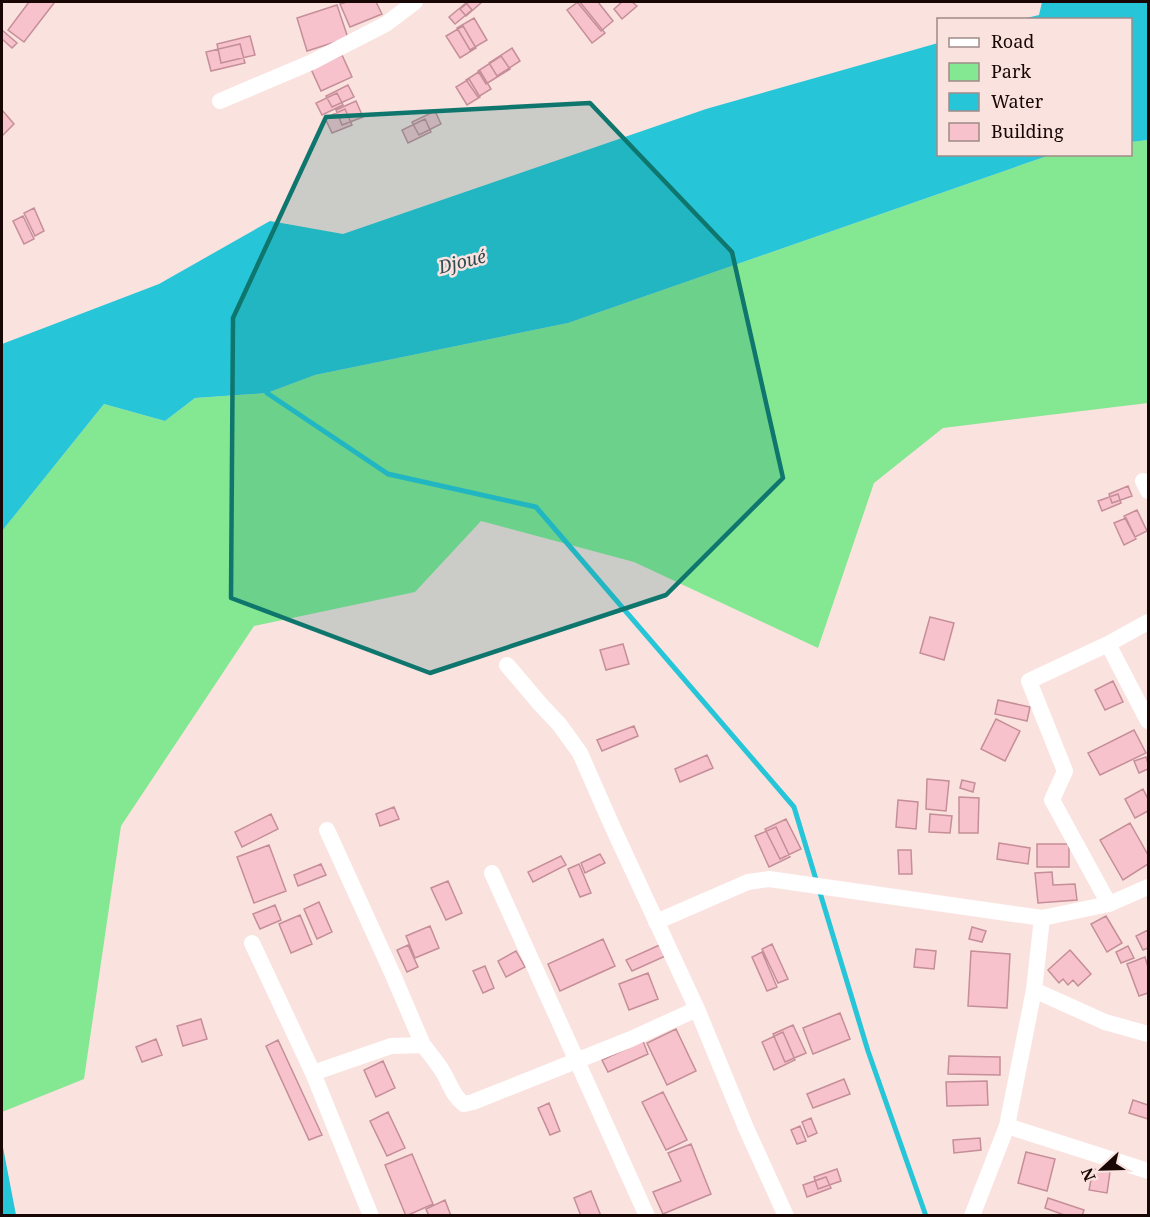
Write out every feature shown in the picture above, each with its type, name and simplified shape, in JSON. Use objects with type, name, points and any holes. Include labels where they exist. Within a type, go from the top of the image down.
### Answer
[{"type":"street","points":[[220,101],[312,62],[386,24],[415,2]]},
{"type":"street","points":[[1109,904],[1052,800],[1065,771],[1029,681],[1149,622]]},
{"type":"street","points":[[1108,644],[1149,721]]},
{"type":"street","points":[[507,665],[559,724],[580,753],[697,1009],[746,1128],[786,1215]]},
{"type":"street","points":[[327,830],[423,1045],[434,1058],[458,1099],[464,1104],[631,1039],[697,1009]]},
{"type":"street","points":[[492,873],[647,1215]]},
{"type":"street","points":[[656,922],[748,882],[769,879],[1042,918],[1109,904],[1149,887]]},
{"type":"street","points":[[972,1215],[1006,1126],[1034,990],[1042,918]]},
{"type":"street","points":[[252,943],[313,1073],[371,1215]]},
{"type":"street","points":[[1034,990],[1105,1022],[1149,1034]]},
{"type":"street","points":[[313,1073],[391,1046],[423,1045]]},
{"type":"street","points":[[1006,1126],[1149,1171]]},
{"type":"highlighted area","points":[[590,103],[732,252],[783,478],[666,595],[430,673],[231,598],[233,318],[326,117]]},
{"type":"green space","points":[[1148,140],[1148,403],[943,428],[874,483],[818,648],[634,562],[481,521],[415,592],[254,626],[121,826],[84,1079],[2,1112],[2,531],[104,404],[165,421],[195,398],[267,393],[315,375],[568,323],[1047,156],[1132,156],[1132,142]]},
{"type":"water","points":[[1042,2],[1148,2],[1148,140],[1132,142],[1132,18],[1026,18],[1039,15]]},
{"type":"water","name":"Djoué","points":[[937,43],[937,156],[1047,156],[568,323],[315,375],[267,393],[195,398],[165,421],[104,404],[2,531],[2,344],[159,284],[270,221],[343,234],[706,109]]},
{"type":"water","points":[[2,1142],[16,1215],[2,1215]]},
{"type":"building","points":[[29,2],[54,3],[24,42],[8,30]]},
{"type":"building","points":[[376,2],[382,14],[350,27],[340,4]]},
{"type":"building","points":[[469,2],[482,2],[466,16],[460,9]]},
{"type":"building","points":[[578,2],[605,33],[592,43],[567,10]]},
{"type":"building","points":[[598,2],[613,21],[601,31],[578,3]]},
{"type":"building","points":[[622,2],[632,2],[637,6],[622,19],[614,9]]},
{"type":"building","points":[[466,3],[472,10],[455,24],[449,17]]},
{"type":"building","points":[[337,5],[348,38],[307,51],[297,18]]},
{"type":"building","points":[[474,18],[487,40],[470,50],[457,28]]},
{"type":"building","points":[[463,26],[476,48],[460,58],[446,36]]},
{"type":"building","points":[[2,30],[17,43],[12,48],[2,39]]},
{"type":"building","points":[[250,36],[255,55],[221,63],[217,44]]},
{"type":"building","points":[[240,44],[245,63],[211,71],[206,52]]},
{"type":"building","points":[[512,48],[520,61],[497,76],[489,63]]},
{"type":"building","points":[[342,55],[352,77],[321,91],[311,69]]},
{"type":"building","points":[[501,56],[510,69],[486,84],[478,71]]},
{"type":"building","points":[[480,71],[491,89],[478,97],[466,80]]},
{"type":"building","points":[[469,79],[480,97],[467,105],[456,87]]},
{"type":"building","points":[[348,85],[354,97],[332,107],[326,96]]},
{"type":"building","points":[[337,93],[343,105],[322,115],[316,103]]},
{"type":"building","points":[[356,101],[363,117],[342,125],[336,110]]},
{"type":"building","points":[[345,109],[352,125],[332,133],[325,118]]},
{"type":"building","points":[[2,110],[14,124],[2,136]]},
{"type":"building","points":[[435,111],[441,124],[419,135],[412,122]]},
{"type":"building","points":[[425,119],[431,132],[408,143],[402,130]]},
{"type":"building","points":[[34,208],[44,231],[35,236],[24,213]]},
{"type":"building","points":[[23,216],[34,239],[24,244],[13,221]]},
{"type":"building","points":[[1128,486],[1132,496],[1112,503],[1109,494]]},
{"type":"building","points":[[1118,494],[1121,503],[1102,511],[1098,501]]},
{"type":"building","points":[[1137,510],[1147,531],[1135,537],[1124,516]]},
{"type":"building","points":[[1126,518],[1136,539],[1124,545],[1114,523]]},
{"type":"building","points":[[930,617],[954,623],[944,660],[920,653]]},
{"type":"building","points":[[623,644],[629,664],[606,670],[600,650]]},
{"type":"building","points":[[1113,681],[1123,702],[1105,710],[1095,690]]},
{"type":"building","points":[[998,700],[1030,707],[1027,721],[995,714]]},
{"type":"building","points":[[996,719],[1020,731],[1005,761],[981,749]]},
{"type":"building","points":[[634,726],[638,736],[602,751],[597,740]]},
{"type":"building","points":[[1134,730],[1146,753],[1100,775],[1088,753]]},
{"type":"building","points":[[707,755],[713,768],[680,782],[675,769]]},
{"type":"building","points":[[1146,757],[1148,769],[1139,773],[1134,761]]},
{"type":"building","points":[[927,779],[949,781],[946,811],[926,809]]},
{"type":"building","points":[[962,780],[975,783],[973,792],[960,788]]},
{"type":"building","points":[[1143,789],[1148,799],[1148,811],[1135,818],[1125,799]]},
{"type":"building","points":[[959,797],[979,798],[978,833],[959,833]]},
{"type":"building","points":[[898,800],[918,802],[916,829],[896,827]]},
{"type":"building","points":[[394,807],[399,819],[380,826],[376,814]]},
{"type":"building","points":[[271,814],[278,829],[242,847],[235,832]]},
{"type":"building","points":[[930,814],[952,816],[950,833],[929,832]]},
{"type":"building","points":[[786,819],[801,849],[780,859],[765,829]]},
{"type":"building","points":[[1130,823],[1148,855],[1148,864],[1123,880],[1100,840]]},
{"type":"building","points":[[776,827],[790,857],[769,867],[755,836]]},
{"type":"building","points":[[999,843],[1030,848],[1028,864],[997,859]]},
{"type":"building","points":[[1037,844],[1069,844],[1069,867],[1037,867]]},
{"type":"building","points":[[269,845],[286,891],[254,903],[237,857]]},
{"type":"building","points":[[898,850],[911,850],[912,874],[899,874]]},
{"type":"building","points":[[600,854],[605,863],[585,873],[581,863]]},
{"type":"building","points":[[561,856],[566,865],[533,882],[528,872]]},
{"type":"building","points":[[321,864],[326,875],[298,886],[294,875]]},
{"type":"building","points":[[579,864],[591,893],[580,897],[568,869]]},
{"type":"building","points":[[1052,872],[1053,885],[1075,884],[1077,900],[1038,903],[1035,873]]},
{"type":"building","points":[[448,881],[462,913],[446,920],[431,888]]},
{"type":"building","points":[[319,902],[332,932],[317,939],[304,909]]},
{"type":"building","points":[[275,905],[281,920],[260,929],[253,914]]},
{"type":"building","points":[[300,915],[312,944],[291,953],[279,924]]},
{"type":"building","points":[[1106,916],[1122,943],[1107,952],[1091,924]]},
{"type":"building","points":[[430,926],[439,948],[415,958],[406,936]]},
{"type":"building","points":[[972,927],[986,931],[982,942],[969,939]]},
{"type":"building","points":[[1148,930],[1148,948],[1143,950],[1136,936]]},
{"type":"building","points":[[603,939],[615,966],[560,991],[548,964]]},
{"type":"building","points":[[664,943],[670,954],[632,971],[626,960]]},
{"type":"building","points":[[772,944],[788,979],[778,983],[762,949]]},
{"type":"building","points":[[408,945],[418,967],[407,972],[397,950]]},
{"type":"building","points":[[1128,946],[1134,958],[1121,963],[1116,952]]},
{"type":"building","points":[[916,949],[936,951],[934,969],[914,967]]},
{"type":"building","points":[[1070,950],[1091,974],[1078,986],[1073,980],[1068,985],[1063,979],[1059,983],[1048,970]]},
{"type":"building","points":[[516,951],[525,967],[506,977],[498,961]]},
{"type":"building","points":[[971,951],[1010,954],[1007,1008],[968,1006]]},
{"type":"building","points":[[762,952],[777,987],[767,991],[752,957]]},
{"type":"building","points":[[1145,957],[1148,967],[1148,993],[1139,996],[1127,964]]},
{"type":"building","points":[[485,966],[494,988],[483,993],[473,971]]},
{"type":"building","points":[[648,973],[658,999],[629,1010],[619,984]]},
{"type":"building","points":[[840,1013],[850,1039],[813,1054],[803,1028]]},
{"type":"building","points":[[201,1019],[207,1039],[183,1046],[177,1026]]},
{"type":"building","points":[[793,1025],[806,1053],[785,1062],[773,1034]]},
{"type":"building","points":[[676,1029],[696,1071],[667,1085],[647,1043]]},
{"type":"building","points":[[783,1032],[795,1060],[774,1070],[762,1042]]},
{"type":"building","points":[[156,1039],[162,1055],[142,1062],[136,1047]]},
{"type":"building","points":[[278,1040],[322,1135],[309,1140],[266,1046]]},
{"type":"building","points":[[643,1041],[648,1054],[608,1072],[602,1060]]},
{"type":"building","points":[[949,1056],[1000,1057],[1000,1075],[948,1074]]},
{"type":"building","points":[[383,1061],[395,1088],[376,1097],[364,1070]]},
{"type":"building","points":[[844,1079],[850,1094],[813,1108],[807,1094]]},
{"type":"building","points":[[987,1081],[988,1105],[947,1106],[946,1082]]},
{"type":"building","points":[[663,1092],[687,1140],[666,1150],[642,1102]]},
{"type":"building","points":[[1133,1100],[1148,1105],[1148,1119],[1129,1113]]},
{"type":"building","points":[[549,1103],[560,1131],[550,1135],[538,1108]]},
{"type":"building","points":[[388,1112],[405,1148],[387,1156],[370,1121]]},
{"type":"building","points":[[811,1118],[817,1133],[808,1137],[802,1122]]},
{"type":"building","points":[[800,1126],[806,1141],[797,1144],[791,1130]]},
{"type":"building","points":[[980,1138],[981,1150],[954,1153],[953,1140]]},
{"type":"building","points":[[691,1144],[711,1194],[663,1214],[653,1192],[681,1181],[668,1153]]},
{"type":"building","points":[[1026,1152],[1055,1159],[1047,1191],[1018,1183]]},
{"type":"building","points":[[412,1154],[433,1204],[406,1216],[385,1165]]},
{"type":"building","points":[[837,1169],[841,1181],[818,1189],[814,1177]]},
{"type":"building","points":[[1093,1169],[1110,1172],[1107,1193],[1089,1190]]},
{"type":"building","points":[[826,1177],[831,1188],[807,1197],[803,1185]]},
{"type":"building","points":[[591,1191],[601,1216],[581,1216],[574,1198]]},
{"type":"building","points":[[1048,1198],[1084,1210],[1082,1216],[1067,1216],[1045,1208]]},
{"type":"building","points":[[445,1200],[451,1216],[429,1216],[426,1209]]},
{"type":"waterway","points":[[265,386],[267,393],[388,474],[536,507],[794,807],[868,1051],[926,1216]]}]
